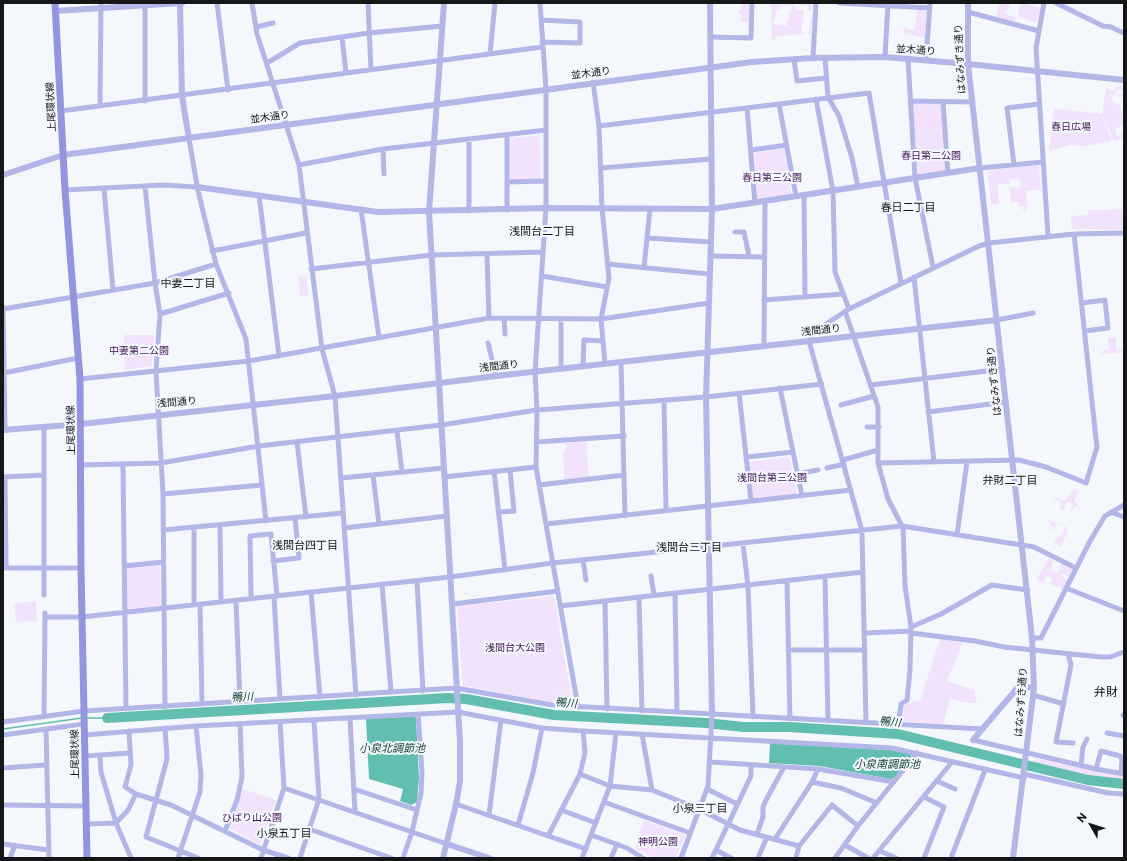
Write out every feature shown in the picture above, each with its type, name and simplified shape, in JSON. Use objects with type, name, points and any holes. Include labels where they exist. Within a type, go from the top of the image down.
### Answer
[{"type":"main road","name":"上尾環状線","points":[[55,3],[65,190],[80,379],[81,568],[87,858]]},
{"type":"street","points":[[56,11],[101,5],[181,3],[182,96],[189,139],[197,187],[212,251],[246,339],[259,446],[266,521]]},
{"type":"street","points":[[217,3],[228,90]]},
{"type":"street","points":[[252,3],[256,28],[298,165],[322,349],[335,396],[342,513],[356,694]]},
{"type":"street","points":[[368,3],[371,70]]},
{"type":"street","points":[[443,858],[460,781],[453,604],[444,477],[430,212],[436,104],[444,3]]},
{"type":"street","points":[[490,54],[495,3]]},
{"type":"street","points":[[540,3],[546,89],[546,208],[535,372],[537,410],[536,467],[578,707]]},
{"type":"street","points":[[681,858],[707,789],[711,762],[712,714],[706,397],[712,209],[710,3]]},
{"type":"street","points":[[711,37],[751,38],[752,3]]},
{"type":"street","points":[[813,58],[816,3]]},
{"type":"street","points":[[839,3],[929,5],[926,60]]},
{"type":"street","name":"はなみずき通り","points":[[968,3],[968,64],[1028,590],[1033,650],[1034,688],[1024,774]]},
{"type":"street","points":[[1044,3],[1036,48],[1048,236]]},
{"type":"street","points":[[1056,3],[1103,26],[1111,27],[1124,33]]},
{"type":"street","points":[[145,4],[145,101]]},
{"type":"street","points":[[885,57],[888,4]]},
{"type":"street","points":[[100,106],[101,5]]},
{"type":"street","points":[[968,12],[1039,31]]},
{"type":"street","points":[[61,111],[440,61],[542,45],[580,43],[580,22],[541,20]]},
{"type":"street","points":[[256,28],[273,23]]},
{"type":"street","points":[[267,63],[300,42],[342,36],[442,26]]},
{"type":"street","points":[[342,36],[346,73]]},
{"type":"street","name":"並木通り","points":[[3,175],[63,155],[189,139],[593,82],[711,67],[794,59],[885,57],[1124,80]]},
{"type":"street","points":[[825,58],[828,97],[839,116],[852,158],[858,187]]},
{"type":"street","points":[[794,59],[797,81],[826,78]]},
{"type":"street","points":[[908,59],[915,178],[933,268]]},
{"type":"street","points":[[593,82],[599,126],[602,208],[609,278],[601,319],[605,364]]},
{"type":"street","points":[[599,126],[869,93],[901,283]]},
{"type":"street","points":[[816,99],[833,191],[835,272],[879,413],[878,463],[888,499],[903,526],[905,586],[911,630],[907,700],[901,704],[898,724]]},
{"type":"street","points":[[910,101],[973,102]]},
{"type":"street","points":[[943,102],[948,173]]},
{"type":"street","points":[[779,104],[796,196]]},
{"type":"street","points":[[1014,165],[1007,108],[1039,104]]},
{"type":"street","points":[[747,108],[755,203]]},
{"type":"street","points":[[298,165],[383,149],[546,130]]},
{"type":"street","points":[[507,134],[507,210]]},
{"type":"street","points":[[469,139],[469,211]]},
{"type":"street","points":[[751,150],[787,145]]},
{"type":"street","points":[[383,149],[384,174]]},
{"type":"street","points":[[601,168],[711,159]]},
{"type":"street","points":[[65,190],[145,186],[197,187],[378,212],[430,212],[546,208],[712,209],[980,168],[1043,162]]},
{"type":"street","points":[[507,182],[546,181]]},
{"type":"street","points":[[145,186],[155,283],[160,314],[156,371],[163,530],[164,707]]},
{"type":"street","points":[[104,188],[113,290]]},
{"type":"street","points":[[258,195],[279,356]]},
{"type":"street","points":[[804,195],[805,297]]},
{"type":"street","points":[[764,201],[764,346]]},
{"type":"street","points":[[361,209],[379,338]]},
{"type":"street","points":[[644,267],[650,209]]},
{"type":"street","points":[[735,232],[744,232],[749,256]]},
{"type":"street","points":[[212,251],[306,233]]},
{"type":"street","points":[[866,722],[862,531],[809,342],[812,333],[847,310],[901,283],[989,243],[1074,234],[1124,233]]},
{"type":"street","points":[[878,463],[1026,461],[1086,483],[1097,447],[1074,234]]},
{"type":"street","points":[[647,238],[710,242]]},
{"type":"street","points":[[311,269],[432,255],[543,252]]},
{"type":"street","points":[[487,254],[489,318]]},
{"type":"street","points":[[710,256],[764,256]]},
{"type":"street","points":[[4,430],[3,308],[155,283],[216,264]]},
{"type":"street","points":[[607,264],[709,274]]},
{"type":"street","points":[[542,276],[607,287]]},
{"type":"street","points":[[914,277],[934,462]]},
{"type":"street","points":[[160,314],[229,293]]},
{"type":"street","points":[[764,300],[843,294]]},
{"type":"street","points":[[1082,303],[1105,300],[1108,328],[1084,331]]},
{"type":"street","points":[[80,379],[249,361],[489,318],[601,319],[709,303]]},
{"type":"street","points":[[997,320],[1033,313]]},
{"type":"street","points":[[504,318],[505,334]]},
{"type":"street","points":[[561,319],[561,369]]},
{"type":"street","name":"浅間通り","points":[[4,430],[81,424],[159,414],[335,396],[439,382],[997,320]]},
{"type":"street","points":[[583,366],[584,340],[603,341]]},
{"type":"street","points":[[488,343],[496,376]]},
{"type":"street","points":[[4,372],[78,358]]},
{"type":"street","points":[[621,362],[625,516]]},
{"type":"street","points":[[871,386],[1003,369]]},
{"type":"street","points":[[81,465],[161,463],[259,446],[397,431],[537,410],[706,397],[822,384]]},
{"type":"street","points":[[780,388],[802,496]]},
{"type":"street","points":[[739,393],[751,501]]},
{"type":"street","points":[[841,405],[874,396]]},
{"type":"street","points":[[664,400],[666,511]]},
{"type":"street","points":[[928,412],[1006,402]]},
{"type":"street","points":[[44,427],[44,594]]},
{"type":"street","points":[[868,427],[879,427]]},
{"type":"street","points":[[397,431],[402,472]]},
{"type":"street","points":[[536,442],[624,436]]},
{"type":"street","points":[[297,442],[306,517]]},
{"type":"street","points":[[827,468],[878,450]]},
{"type":"street","points":[[747,458],[793,452]]},
{"type":"street","points":[[957,535],[967,462]]},
{"type":"street","points":[[123,464],[126,709]]},
{"type":"street","points":[[444,477],[536,467]]},
{"type":"street","points":[[341,478],[444,468]]},
{"type":"street","points":[[498,512],[514,511],[510,470]]},
{"type":"street","points":[[797,474],[818,470]]},
{"type":"street","points":[[494,472],[505,570]]},
{"type":"street","points":[[44,475],[4,477],[4,568],[81,568]]},
{"type":"street","points":[[373,475],[379,524]]},
{"type":"street","points":[[539,485],[624,475]]},
{"type":"street","points":[[162,494],[262,485]]},
{"type":"street","points":[[546,524],[850,490]]},
{"type":"street","points":[[1032,638],[1041,638],[1076,568],[1105,516],[1124,505]]},
{"type":"street","points":[[1110,512],[1124,517]]},
{"type":"street","points":[[163,530],[342,513]]},
{"type":"street","points":[[344,528],[447,516]]},
{"type":"street","points":[[273,561],[299,558],[295,518]]},
{"type":"street","points":[[220,525],[221,602]]},
{"type":"street","points":[[44,717],[45,615],[82,617],[450,577],[583,560],[709,548],[903,526],[1034,547],[1076,568]]},
{"type":"street","points":[[194,528],[202,704]]},
{"type":"street","points":[[251,599],[250,536],[271,534],[276,596],[280,699]]},
{"type":"street","points":[[743,544],[748,586],[753,717]]},
{"type":"street","points":[[583,560],[586,580]]},
{"type":"street","points":[[125,566],[163,562]]},
{"type":"street","points":[[560,606],[863,572]]},
{"type":"street","points":[[651,576],[654,595]]},
{"type":"street","points":[[825,576],[828,721]]},
{"type":"street","points":[[416,580],[423,691]]},
{"type":"street","points":[[787,581],[790,719]]},
{"type":"street","points":[[382,584],[391,692]]},
{"type":"street","points":[[911,630],[992,586],[1028,590]]},
{"type":"street","points":[[1066,588],[1124,611]]},
{"type":"street","points":[[453,604],[558,591]]},
{"type":"street","points":[[312,592],[320,697]]},
{"type":"street","points":[[675,593],[677,712]]},
{"type":"street","points":[[639,597],[642,710]]},
{"type":"street","points":[[236,601],[240,702]]},
{"type":"street","points":[[605,601],[607,709]]},
{"type":"street","points":[[865,633],[911,630],[1033,650],[1101,658],[1110,657],[1124,652]]},
{"type":"street","points":[[788,650],[865,650]]},
{"type":"street","points":[[1068,654],[1071,665],[1056,742],[1073,743]]},
{"type":"street","points":[[1034,688],[1019,686],[973,740],[1027,756],[1122,774],[1122,759],[1120,756],[1101,751],[1096,769]]},
{"type":"street","points":[[3,722],[84,711],[456,688],[523,701],[578,707],[982,729]]},
{"type":"street","points":[[1033,695],[1064,704]]},
{"type":"street","points":[[85,735],[196,726],[314,721],[458,712],[542,728],[892,748],[985,770],[1024,774],[1108,793],[1124,794]]},
{"type":"street","points":[[403,858],[412,832],[421,793],[422,772],[418,714]]},
{"type":"street","points":[[350,718],[355,812]]},
{"type":"street","points":[[489,815],[501,720]]},
{"type":"street","points":[[300,858],[319,799],[314,721]]},
{"type":"street","points":[[261,858],[284,788],[280,722]]},
{"type":"street","points":[[3,735],[84,724]]},
{"type":"street","points":[[225,832],[237,800],[242,778],[240,724]]},
{"type":"street","points":[[178,858],[200,792],[196,726]]},
{"type":"street","points":[[165,728],[167,759],[146,837],[198,858]]},
{"type":"street","points":[[518,825],[533,773],[542,728]]},
{"type":"street","points":[[46,729],[46,805],[49,858]]},
{"type":"street","points":[[129,731],[131,765],[125,787],[136,794],[156,800],[192,815],[264,850],[288,858]]},
{"type":"street","points":[[548,836],[580,774],[585,753],[583,731]]},
{"type":"street","points":[[582,858],[610,786],[616,733]]},
{"type":"street","points":[[1107,733],[1124,735]]},
{"type":"street","points":[[642,734],[652,790]]},
{"type":"street","points":[[1081,766],[1083,747],[1087,739]]},
{"type":"street","points":[[85,756],[130,753]]},
{"type":"street","points":[[835,858],[858,826],[917,753]]},
{"type":"street","points":[[100,756],[101,772],[116,822],[131,858]]},
{"type":"street","points":[[711,762],[818,769],[894,782]]},
{"type":"street","points":[[873,858],[952,762]]},
{"type":"street","points":[[3,768],[46,765]]},
{"type":"street","points":[[712,858],[751,776],[751,765]]},
{"type":"street","points":[[757,834],[763,817],[766,800],[784,767]]},
{"type":"street","points":[[775,839],[812,782],[818,769]]},
{"type":"street","points":[[952,858],[985,770]]},
{"type":"street","points":[[580,774],[610,786],[652,790],[699,809],[740,830],[800,846]]},
{"type":"street","points":[[1013,858],[1024,774]]},
{"type":"street","points":[[937,781],[954,789]]},
{"type":"street","points":[[812,782],[841,788],[877,803]]},
{"type":"street","points":[[284,788],[489,858]]},
{"type":"street","points":[[354,789],[417,810]]},
{"type":"street","points":[[707,789],[737,804]]},
{"type":"street","points":[[86,824],[116,822],[128,810],[136,794]]},
{"type":"street","points":[[924,797],[944,807],[924,858]]},
{"type":"street","points":[[604,802],[690,833]]},
{"type":"street","points":[[456,804],[586,849]]},
{"type":"street","points":[[796,858],[800,846],[832,805],[858,826]]},
{"type":"street","points":[[3,806],[86,806]]},
{"type":"street","points":[[561,810],[596,823]]},
{"type":"street","points":[[309,829],[392,858]]},
{"type":"street","points":[[591,835],[617,844],[643,858]]},
{"type":"street","points":[[758,858],[767,837]]},
{"type":"street","points":[[3,844],[49,850]]},
{"type":"street","points":[[610,858],[617,844]]},
{"type":"street","points":[[10,858],[15,845]]},
{"type":"street","points":[[845,845],[868,858]]},
{"type":"street","points":[[716,850],[728,857]]},
{"type":"street","points":[[880,851],[896,858]]},
{"type":"green space","points":[[738,3],[750,3],[749,22],[741,22],[741,14],[738,13],[741,10],[741,4]]},
{"type":"green space","points":[[771,3],[810,4],[812,6],[812,11],[807,11],[808,6],[806,5],[794,4],[793,7],[796,7],[796,10],[804,11],[801,32],[808,34],[812,12],[811,34],[775,36],[775,40],[772,41]],"holes":[[[781,4],[792,6],[786,26],[773,24],[777,10],[780,10]]]},
{"type":"green space","points":[[1000,3],[1011,4],[1005,13],[1016,18],[1014,23],[996,18]]},
{"type":"green space","points":[[1022,3],[1041,8],[1037,23],[1018,16],[1019,13],[1017,12]]},
{"type":"green space","points":[[917,10],[926,11],[927,13],[925,38],[903,33],[904,27],[908,30],[915,30]]},
{"type":"green space","points":[[1116,86],[1124,87],[1124,96],[1119,97],[1118,95],[1123,93],[1121,89],[1115,91],[1116,95],[1111,95],[1114,104],[1119,103],[1122,114],[1124,113],[1124,127],[1123,125],[1115,129],[1117,136],[1124,134],[1124,138],[1114,141],[1102,114],[1106,88],[1112,91],[1116,89]]},
{"type":"green space","name":"春日第二公園","points":[[913,104],[941,104],[946,171],[918,175]]},
{"type":"green space","name":"春日広場","points":[[1054,108],[1102,114],[1112,141],[1085,146],[1070,145],[1049,151]]},
{"type":"green space","points":[[540,135],[541,179],[510,181],[510,138]]},
{"type":"green space","name":"春日第三公園","points":[[785,148],[791,194],[757,199],[754,153]]},
{"type":"green space","points":[[1038,165],[1041,190],[1026,191],[1027,211],[1023,211],[1023,206],[1019,207],[1019,202],[1011,203],[1010,187],[1020,188],[1020,180],[1010,179],[1010,184],[998,184],[999,204],[991,205],[988,172],[996,169]]},
{"type":"green space","points":[[1124,209],[1124,230],[1072,229],[1071,216],[1088,215],[1089,210]]},
{"type":"green space","points":[[306,276],[309,295],[300,296],[298,277]]},
{"type":"green space","name":"中妻第二公園","points":[[124,335],[154,335],[152,366],[125,370]]},
{"type":"green space","points":[[1116,337],[1116,349],[1124,349],[1124,352],[1102,354],[1102,351],[1109,349],[1108,338]]},
{"type":"green space","points":[[586,441],[589,477],[564,479],[563,451],[566,451],[566,445],[564,445],[564,443]]},
{"type":"green space","name":"浅間台第三公園","points":[[789,457],[797,493],[753,499],[749,462]]},
{"type":"green space","points":[[1073,490],[1078,491],[1074,502],[1078,504],[1077,507],[1074,506],[1072,512],[1070,511],[1073,504],[1067,502],[1064,511],[1059,508],[1061,502],[1054,499],[1055,497],[1065,501]]},
{"type":"green space","points":[[1046,519],[1067,527],[1066,529],[1068,531],[1061,546],[1054,543],[1056,538],[1061,536],[1065,527],[1057,524],[1052,533],[1053,527],[1049,526],[1050,523]]},
{"type":"green space","points":[[1050,556],[1055,558],[1050,570],[1057,573],[1061,569],[1062,563],[1073,568],[1069,577],[1063,574],[1061,576],[1068,580],[1064,589],[1050,584],[1052,578],[1046,576],[1044,582],[1036,580]]},
{"type":"green space","points":[[160,564],[161,607],[127,610],[126,567]]},
{"type":"green space","name":"浅間台大公園","points":[[554,596],[572,701],[550,702],[463,686],[457,606]]},
{"type":"green space","points":[[36,601],[37,621],[16,622],[14,603]]},
{"type":"green space","points":[[940,639],[963,642],[947,681],[975,690],[974,696],[977,698],[976,703],[968,703],[950,699],[943,724],[901,721],[903,706],[905,703],[920,701]]},
{"type":"green space","points":[[1035,758],[1124,777],[1124,782],[1118,782],[1034,763]]},
{"type":"green space","name":"ひばり山公園","points":[[243,789],[276,800],[260,845],[229,828]]},
{"type":"green space","name":"神明公園","points":[[644,820],[685,835],[676,858],[655,858],[635,849]]},
{"type":"water","name":"小泉北調節池","points":[[413,715],[416,718],[419,778],[417,802],[411,805],[400,801],[403,789],[369,779],[366,719]]},
{"type":"water","name":"小泉南調節池","points":[[770,743],[891,750],[911,754],[912,757],[894,778],[891,779],[819,766],[769,763]]},
{"type":"waterway","name":"鴨川","points":[[107,718],[448,698],[466,699],[554,715],[706,723],[743,727],[789,727],[898,734],[1088,780],[1124,784]]},
{"type":"waterway","name":"鴨川","points":[[3,729],[82,718]]},
{"type":"waterway","name":"鴨川","points":[[86,718],[107,718]]},
{"type":"district","name":"春日二丁目","points":[[908,207]]},
{"type":"district","name":"浅間台二丁目","points":[[542,231]]},
{"type":"district","name":"中妻二丁目","points":[[188,283]]},
{"type":"district","name":"弁財二丁目","points":[[1010,480]]},
{"type":"district","name":"浅間台四丁目","points":[[305,545]]},
{"type":"district","name":"浅間台三丁目","points":[[689,547]]},
{"type":"district","name":"弁財","points":[[1106,692]]},
{"type":"district","name":"小泉三丁目","points":[[700,808]]},
{"type":"district","name":"小泉五丁目","points":[[284,833]]}]
